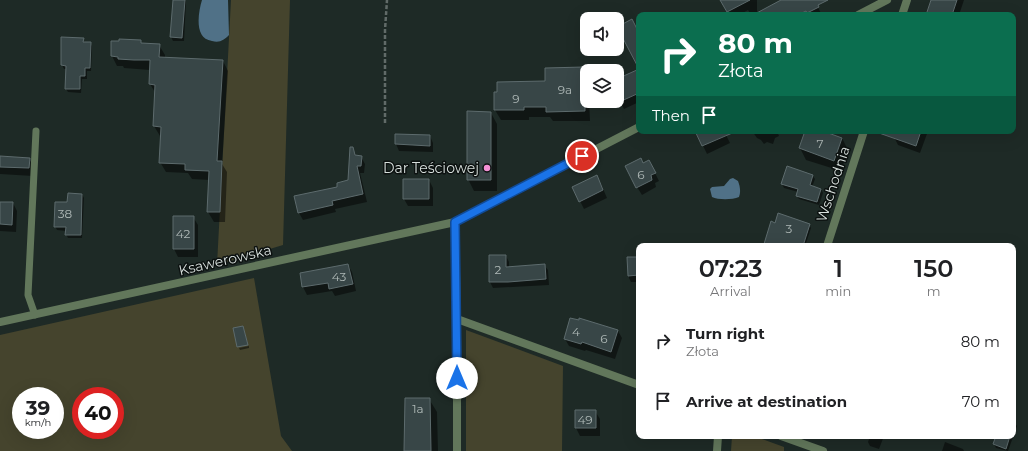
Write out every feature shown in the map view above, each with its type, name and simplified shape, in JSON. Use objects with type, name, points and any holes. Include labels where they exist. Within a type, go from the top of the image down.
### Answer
[{"type":"street","points":[[864,12],[887,0]]},
{"type":"street","points":[[903,12],[907,0]]},
{"type":"street","name":"Ksawerowska","points":[[0,322],[455,222],[636,129]]},
{"type":"street","name":"Wschodnia","points":[[828,243],[863,134]]},
{"type":"street","points":[[455,222],[457,451]]},
{"type":"street","points":[[457,319],[636,384]]},
{"type":"street","points":[[717,451],[718,439]]},
{"type":"street","points":[[789,439],[823,451]]},
{"type":"lane","points":[[35,315],[28,294],[36,131]]},
{"type":"path","points":[[385,123],[385,30],[387,0]]},
{"type":"shaded area","points":[[231,0],[290,0],[283,245],[217,265]]},
{"type":"shaded area","points":[[254,278],[281,436],[292,451],[0,451],[0,335]]},
{"type":"shaded area","points":[[466,330],[563,366],[562,451],[466,451]]},
{"type":"shaded area","points":[[732,439],[762,439],[784,447],[784,451],[731,451]]},
{"type":"water","points":[[202,0],[228,0],[229,35],[222,41],[212,41],[202,36],[199,25],[199,12]]},
{"type":"water","points":[[733,178],[739,183],[739,197],[733,199],[718,199],[712,197],[710,189],[712,187],[724,186],[730,179]]},
{"type":"building","points":[[173,0],[185,0],[182,38],[170,37]]},
{"type":"building","points":[[720,0],[750,0],[727,12]]},
{"type":"building","points":[[781,0],[828,0],[809,12],[759,12]]},
{"type":"building","points":[[931,0],[957,0],[953,12],[927,12]]},
{"type":"building","points":[[632,19],[636,27],[636,63],[624,40],[624,23]]},
{"type":"building","points":[[61,37],[84,38],[83,42],[91,42],[90,68],[85,68],[85,76],[80,76],[80,89],[65,89],[66,66],[61,65]]},
{"type":"building","points":[[119,39],[141,40],[141,43],[160,44],[159,57],[223,60],[217,161],[222,161],[220,212],[207,212],[209,171],[185,170],[185,164],[159,163],[161,127],[153,126],[155,85],[149,84],[150,60],[118,59],[118,57],[111,56],[111,41],[119,41]]},
{"type":"building","points":[[580,67],[580,108],[585,108],[585,111],[546,112],[546,107],[524,107],[524,110],[494,110],[494,92],[497,92],[497,82],[545,81],[545,68]]},
{"type":"building","points":[[636,70],[636,94],[624,100],[624,76]]},
{"type":"building","points":[[467,111],[491,112],[491,180],[467,180]]},
{"type":"building","points":[[395,134],[430,135],[430,146],[395,144]]},
{"type":"building","points":[[696,134],[730,134],[702,146]]},
{"type":"building","points":[[804,134],[831,134],[842,138],[834,161],[799,148]]},
{"type":"building","points":[[882,134],[920,134],[916,146]]},
{"type":"building","points":[[350,147],[353,147],[355,155],[362,156],[361,166],[357,166],[363,194],[332,201],[333,205],[298,213],[294,196],[337,187],[337,183],[348,180]]},
{"type":"building","points":[[0,156],[30,158],[29,168],[0,167]]},
{"type":"building","points":[[641,158],[643,163],[649,160],[656,173],[651,175],[652,180],[636,188],[625,166]]},
{"type":"building","points":[[787,166],[813,175],[810,185],[821,189],[817,202],[796,196],[798,189],[781,184]]},
{"type":"building","points":[[597,175],[603,190],[579,202],[572,187]]},
{"type":"building","points":[[403,179],[429,179],[429,199],[403,199]]},
{"type":"building","points":[[68,193],[82,194],[81,235],[65,235],[66,227],[54,227],[55,202],[67,202]]},
{"type":"building","points":[[0,202],[13,202],[12,225],[0,224]]},
{"type":"building","points":[[778,213],[810,224],[804,243],[764,243],[771,221],[775,223]]},
{"type":"building","points":[[173,216],[194,216],[194,249],[173,249]]},
{"type":"building","points":[[489,255],[506,255],[506,267],[545,264],[546,279],[489,282]]},
{"type":"building","points":[[627,257],[636,257],[636,275],[628,276]]},
{"type":"building","points":[[348,264],[353,284],[329,289],[328,283],[302,287],[300,273]]},
{"type":"building","points":[[570,318],[579,320],[579,318],[618,330],[611,352],[582,342],[581,344],[564,339]]},
{"type":"building","points":[[243,326],[248,345],[237,347],[233,328]]},
{"type":"building","points":[[405,398],[430,398],[431,451],[404,451]]},
{"type":"building","points":[[575,410],[596,410],[596,428],[575,428]]},
{"type":"building","points":[[995,439],[1009,439],[1006,449],[993,444]]},
{"type":"place","name":"Dar Teściowej","points":[[487,168]]},
{"type":"route","points":[[457,378],[455,222],[582,156]]}]
